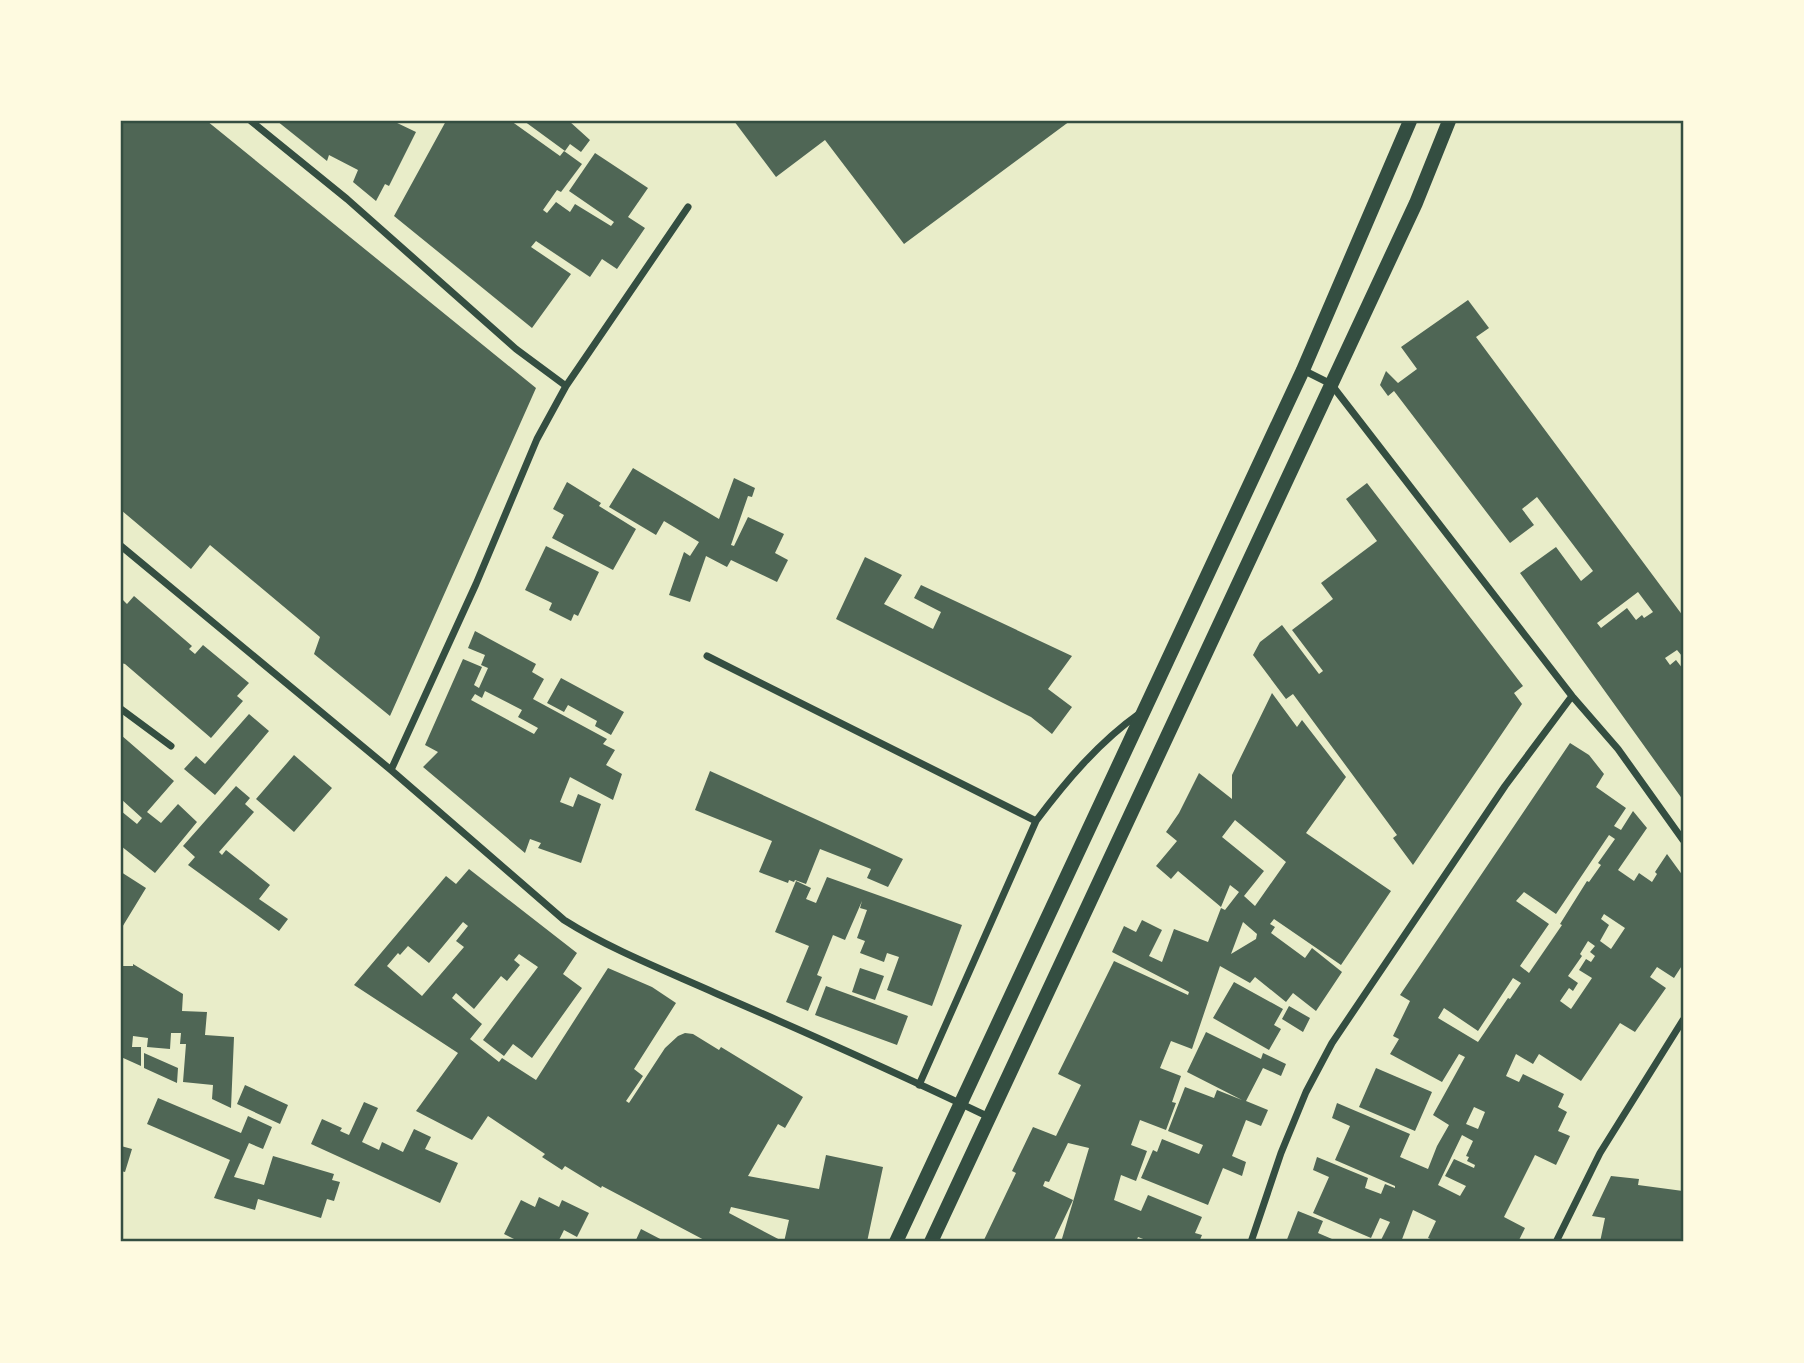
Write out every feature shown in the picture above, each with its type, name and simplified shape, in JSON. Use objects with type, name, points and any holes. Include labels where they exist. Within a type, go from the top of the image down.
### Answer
[{"type":"main road","points":[[896,1242],[1303,370],[1410,121]]},
{"type":"main road","points":[[931,1242],[1416,203],[1449,121]]},
{"type":"street","points":[[251,121],[347,199],[516,349],[566,386]]},
{"type":"street","points":[[391,770],[537,439],[566,386],[688,207]]},
{"type":"street","points":[[1303,370],[1331,384],[1572,696],[1618,749],[1683,840]]},
{"type":"street","points":[[121,546],[391,770],[564,920],[581,931],[989,1117]]},
{"type":"street","points":[[706,656],[1036,821]]},
{"type":"street","points":[[1251,1242],[1281,1153],[1306,1092],[1332,1043],[1505,786],[1572,696]]},
{"type":"street","points":[[121,709],[171,746]]},
{"type":"street","points":[[919,1085],[1036,821],[1058,791],[1114,732],[1144,711]]},
{"type":"street","points":[[1556,1242],[1600,1153],[1683,1020]]},
{"type":"building","points":[[121,121],[207,121],[536,388],[390,716],[314,654],[320,637],[210,545],[191,569],[121,510]]},
{"type":"building","points":[[277,121],[393,121],[416,132],[389,186],[385,184],[376,201],[353,182],[358,170],[329,155],[327,161]]},
{"type":"building","points":[[446,121],[511,121],[560,156],[564,151],[582,164],[561,192],[557,190],[543,210],[547,213],[556,202],[570,212],[575,204],[611,226],[614,222],[569,191],[595,153],[648,188],[628,217],[645,228],[617,269],[602,259],[590,277],[536,241],[531,247],[571,274],[532,328],[394,216]]},
{"type":"building","points":[[524,121],[569,121],[590,140],[581,152],[570,144],[565,151]]},
{"type":"building","points":[[734,121],[1070,121],[904,244],[825,140],[776,177]]},
{"type":"building","points":[[1468,300],[1489,328],[1476,337],[1683,616],[1683,655],[1677,650],[1665,658],[1670,665],[1676,660],[1683,669],[1683,800],[1520,573],[1556,547],[1581,581],[1593,571],[1537,497],[1522,509],[1534,525],[1510,543],[1394,391],[1388,396],[1380,385],[1386,371],[1398,383],[1417,369],[1401,347]],"holes":[[[1638,592],[1653,612],[1636,620],[1627,608],[1601,628],[1597,623]]]},
{"type":"building","points":[[633,468],[719,519],[734,478],[755,488],[752,497],[748,496],[731,545],[734,546],[748,517],[784,534],[775,553],[788,560],[777,582],[731,560],[727,567],[706,556],[690,602],[669,595],[684,552],[690,556],[699,542],[664,521],[656,535],[609,507]]},
{"type":"building","points":[[567,482],[636,529],[613,570],[552,538],[564,515],[553,509]]},
{"type":"building","points":[[1367,483],[1523,686],[1514,693],[1522,704],[1413,865],[1393,838],[1397,835],[1293,694],[1286,699],[1253,655],[1260,642],[1282,625],[1319,674],[1323,671],[1292,630],[1333,599],[1321,583],[1377,541],[1346,499]]},
{"type":"building","points":[[546,546],[599,572],[578,616],[574,614],[571,621],[549,610],[552,603],[525,590]]},
{"type":"building","points":[[865,557],[902,575],[884,604],[933,629],[941,612],[914,598],[921,585],[1072,656],[1048,689],[1072,707],[1052,734],[1031,717],[836,619]]},
{"type":"building","points":[[134,596],[192,646],[189,649],[195,654],[203,645],[249,683],[237,696],[243,701],[211,738],[121,663],[121,598],[127,604]]},
{"type":"building","points":[[475,631],[536,664],[532,672],[544,679],[533,699],[607,739],[603,744],[615,750],[606,765],[622,774],[613,800],[570,777],[560,802],[573,807],[578,794],[601,804],[581,863],[538,848],[541,843],[530,839],[525,853],[423,767],[438,752],[425,745],[463,659],[482,667],[474,685],[479,688],[488,668],[481,665],[485,655],[468,648]],"holes":[[[485,691],[522,710],[518,717],[538,728],[534,734],[471,700],[475,694],[482,698]]]},
{"type":"building","points":[[561,678],[624,712],[611,735],[595,726],[597,721],[568,705],[564,712],[547,703]]},
{"type":"building","points":[[1272,693],[1297,727],[1302,720],[1346,777],[1306,833],[1391,891],[1341,965],[1274,919],[1270,924],[1275,927],[1271,933],[1305,958],[1312,948],[1342,972],[1316,1011],[1293,993],[1286,1002],[1255,977],[1250,983],[1220,966],[1192,1049],[1171,1041],[1160,1068],[1181,1076],[1172,1102],[1176,1103],[1166,1130],[1140,1120],[1131,1145],[1147,1151],[1136,1181],[1121,1175],[1114,1200],[1141,1211],[1148,1195],[1202,1217],[1195,1233],[1202,1235],[1199,1242],[1151,1242],[1138,1237],[1136,1242],[1061,1242],[1089,1148],[1068,1143],[1049,1182],[1045,1181],[1043,1186],[1073,1200],[1053,1242],[983,1242],[1016,1173],[1012,1171],[1033,1127],[1056,1136],[1081,1085],[1058,1074],[1114,961],[1188,995],[1189,992],[1112,952],[1124,926],[1136,932],[1142,920],[1162,930],[1149,956],[1162,962],[1174,929],[1208,942],[1221,908],[1225,910],[1239,892],[1230,885],[1221,907],[1178,871],[1171,879],[1156,866],[1177,841],[1166,832],[1199,773],[1232,799],[1232,775]],"holes":[[[1235,820],[1286,862],[1255,906],[1244,896],[1264,871],[1222,837]],[[1243,922],[1257,934],[1256,939],[1231,954]]]},
{"type":"building","points":[[249,714],[269,731],[215,795],[184,769],[196,756],[205,764]]},
{"type":"building","points":[[121,735],[174,781],[147,812],[161,823],[178,804],[197,822],[155,873],[121,846],[121,811],[137,824],[142,818],[121,799]]},
{"type":"building","points":[[1570,743],[1589,755],[1604,774],[1596,787],[1626,808],[1614,826],[1621,830],[1633,811],[1647,828],[1618,870],[1634,881],[1639,873],[1652,882],[1667,854],[1683,876],[1683,964],[1674,978],[1657,967],[1650,977],[1666,988],[1635,1032],[1620,1023],[1581,1081],[1539,1054],[1533,1064],[1516,1054],[1506,1076],[1519,1082],[1523,1074],[1564,1094],[1558,1107],[1567,1112],[1558,1131],[1570,1136],[1556,1165],[1535,1155],[1504,1217],[1525,1228],[1518,1242],[1438,1242],[1428,1238],[1436,1221],[1413,1210],[1401,1242],[1380,1242],[1390,1222],[1380,1218],[1371,1238],[1313,1213],[1329,1177],[1313,1170],[1317,1157],[1368,1178],[1365,1188],[1381,1194],[1385,1184],[1395,1188],[1335,1160],[1350,1126],[1332,1118],[1337,1103],[1410,1134],[1400,1157],[1428,1169],[1449,1125],[1433,1115],[1465,1057],[1459,1054],[1442,1082],[1390,1054],[1399,1039],[1393,1036],[1410,1001],[1400,995]],"holes":[[[1609,835],[1615,839],[1598,863],[1601,865],[1589,882],[1587,881],[1560,924],[1562,925],[1529,973],[1520,966],[1549,924],[1516,901],[1524,892],[1556,914]],[[1604,914],[1625,928],[1611,949],[1600,941],[1609,925],[1601,919]],[[1588,941],[1595,946],[1590,952],[1595,956],[1591,962],[1586,959],[1579,970],[1592,978],[1571,1009],[1560,1001],[1569,988],[1573,991],[1578,983],[1568,976],[1582,956],[1580,954]],[[1513,978],[1521,983],[1478,1042],[1438,1018],[1444,1008],[1478,1031]],[[1474,1107],[1485,1112],[1478,1129],[1466,1124]],[[1462,1135],[1473,1141],[1466,1156],[1469,1157],[1467,1161],[1475,1165],[1474,1168],[1454,1159],[1445,1176],[1466,1186],[1460,1196],[1438,1185]]]},
{"type":"building","points":[[294,755],[332,788],[294,832],[256,799]]},
{"type":"building","points":[[710,771],[903,859],[888,887],[867,878],[871,869],[820,849],[806,884],[795,880],[789,880],[788,883],[759,872],[772,841],[695,810]]},
{"type":"building","points":[[236,786],[250,798],[245,804],[254,812],[219,852],[222,855],[226,850],[270,885],[259,899],[288,919],[279,931],[188,865],[195,857],[183,846]]},
{"type":"building","points":[[469,869],[577,953],[563,974],[582,988],[532,1058],[513,1044],[504,1056],[483,1040],[538,967],[519,954],[514,960],[520,965],[507,981],[501,976],[474,1009],[456,993],[452,998],[482,1024],[470,1039],[499,1062],[502,1058],[536,1080],[608,968],[652,987],[676,1003],[634,1069],[643,1076],[626,1101],[629,1103],[665,1048],[678,1036],[693,1034],[719,1050],[721,1047],[803,1097],[785,1128],[778,1124],[748,1176],[819,1189],[826,1155],[883,1167],[867,1242],[784,1242],[708,1242],[602,1186],[601,1188],[565,1166],[562,1170],[542,1157],[545,1154],[488,1116],[472,1140],[416,1111],[458,1053],[354,985],[446,876],[456,884]],"holes":[[[463,922],[468,926],[456,941],[464,947],[422,996],[387,966],[408,946],[429,963]],[[731,1207],[789,1220],[784,1242],[729,1213]]]},
{"type":"building","points":[[121,872],[146,888],[121,929]]},
{"type":"building","points":[[827,877],[962,925],[932,1006],[887,990],[899,957],[887,953],[884,962],[860,953],[865,941],[857,938],[867,910],[860,908],[862,901],[845,940],[833,935],[817,975],[822,977],[808,1011],[786,1002],[809,946],[775,932],[796,881],[811,888],[806,899],[816,903]]},
{"type":"building","points":[[133,964],[183,994],[182,1011],[207,1012],[205,1035],[234,1037],[231,1108],[212,1099],[213,1085],[183,1082],[186,1044],[180,1044],[181,1033],[171,1033],[170,1049],[147,1047],[148,1038],[133,1036],[132,1047],[141,1047],[141,1066],[121,1057],[121,966]]},
{"type":"building","points":[[860,968],[884,976],[875,1000],[852,992]]},
{"type":"building","points":[[1234,982],[1283,1009],[1274,1025],[1281,1029],[1269,1050],[1213,1018]]},
{"type":"building","points":[[826,986],[908,1016],[897,1045],[815,1015]]},
{"type":"building","points":[[1289,1006],[1310,1018],[1303,1032],[1282,1019]]},
{"type":"building","points":[[1206,1032],[1261,1059],[1263,1053],[1286,1064],[1281,1076],[1263,1068],[1246,1101],[1268,1110],[1261,1126],[1246,1120],[1232,1156],[1246,1162],[1242,1176],[1223,1168],[1208,1205],[1141,1178],[1153,1150],[1157,1152],[1162,1139],[1199,1154],[1203,1145],[1168,1131],[1185,1087],[1214,1098],[1217,1090],[1242,1100],[1187,1072]]},
{"type":"building","points":[[144,1053],[178,1068],[177,1083],[144,1068]]},
{"type":"building","points":[[1376,1068],[1432,1092],[1415,1131],[1359,1107]]},
{"type":"building","points":[[245,1085],[288,1105],[280,1124],[237,1104]]},
{"type":"building","points":[[158,1098],[241,1133],[248,1116],[272,1127],[263,1149],[249,1143],[234,1177],[264,1185],[273,1156],[334,1174],[332,1180],[340,1182],[334,1201],[327,1199],[321,1218],[258,1199],[255,1210],[214,1198],[230,1160],[147,1124]]},
{"type":"building","points":[[364,1102],[378,1108],[362,1142],[379,1150],[382,1142],[403,1152],[414,1129],[431,1137],[425,1149],[458,1163],[440,1203],[311,1144],[322,1119],[342,1128],[340,1131],[349,1135]]},
{"type":"building","points":[[121,1146],[132,1149],[125,1172],[121,1171]]},
{"type":"building","points":[[1611,1176],[1639,1179],[1638,1185],[1683,1191],[1683,1242],[1600,1242],[1605,1218],[1592,1216]]},
{"type":"building","points":[[539,1197],[559,1207],[562,1200],[589,1213],[577,1237],[564,1230],[558,1242],[520,1242],[504,1234],[521,1200],[535,1207]]},
{"type":"building","points":[[1298,1211],[1323,1221],[1318,1233],[1339,1242],[1286,1242]]},
{"type":"building","points":[[641,1229],[666,1242],[635,1242]]}]
